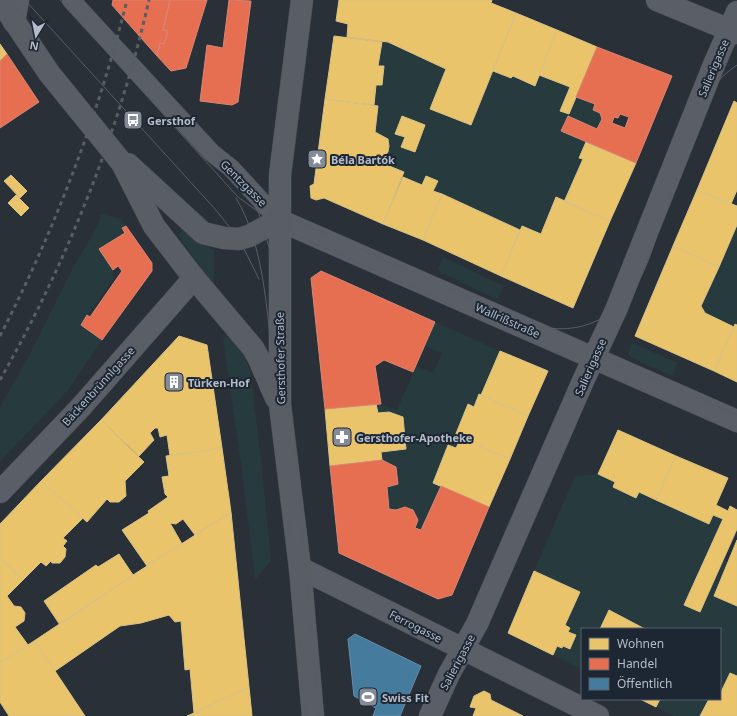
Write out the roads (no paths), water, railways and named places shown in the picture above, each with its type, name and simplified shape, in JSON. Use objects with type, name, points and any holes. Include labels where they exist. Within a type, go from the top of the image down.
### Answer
[{"type":"main road","points":[[0,0],[49,73],[122,163],[154,226],[194,278],[252,348],[280,405]]},
{"type":"main road","name":"Gersthofer Straße","points":[[302,0],[280,175],[280,405],[300,568],[313,716]]},
{"type":"main road","points":[[114,152],[203,233],[224,238],[239,239],[249,236],[279,220]]},
{"type":"street","points":[[14,22],[18,0]]},
{"type":"street","points":[[657,0],[734,25]]},
{"type":"street","name":"Salierigasse","points":[[430,716],[449,674],[477,624],[593,358],[616,310],[734,25]]},
{"type":"street","name":"Wallrißstraße","points":[[279,220],[737,421]]},
{"type":"street","name":"Bäckenbrünnlgasse","points":[[0,492],[81,407],[194,278]]},
{"type":"street","name":"Ferrogasse","points":[[300,568],[598,716]]},
{"type":"lane","name":"Gentzgasse","points":[[71,0],[212,153],[231,168],[279,220]]},
{"type":"tram line","points":[[25,0],[215,209],[239,239],[259,279]]},
{"type":"tram line","points":[[60,0],[238,197],[279,227],[560,354],[591,363],[629,368],[737,415]]},
{"type":"tram line","points":[[78,0],[238,177],[259,214],[272,257],[294,438],[319,716]]},
{"type":"tram line","points":[[248,186],[269,205],[298,221],[531,325],[555,329],[578,327],[594,322],[609,314],[622,304],[632,292],[647,264],[653,248],[699,110],[707,95],[717,82],[737,65]]},
{"type":"tram line","points":[[236,198],[246,218],[254,241],[260,265],[268,315],[288,511],[306,716]]},
{"type":"tram line","points":[[585,365],[737,432]]},
{"type":"railway","points":[[0,336],[57,214],[89,130],[103,87],[127,0]]},
{"type":"railway","points":[[0,380],[69,243],[88,195],[122,98],[137,49],[149,0]]},
{"type":"place","name":"Gersthof","points":[[133,120]]},
{"type":"place","name":"Béla Bartók","points":[[317,159]]},
{"type":"place","name":"Türken-Hof","points":[[174,382]]},
{"type":"place","name":"Gersthofer-Apotheke","points":[[342,437]]},
{"type":"place","name":"Swiss Fit","points":[[368,697]]}]
